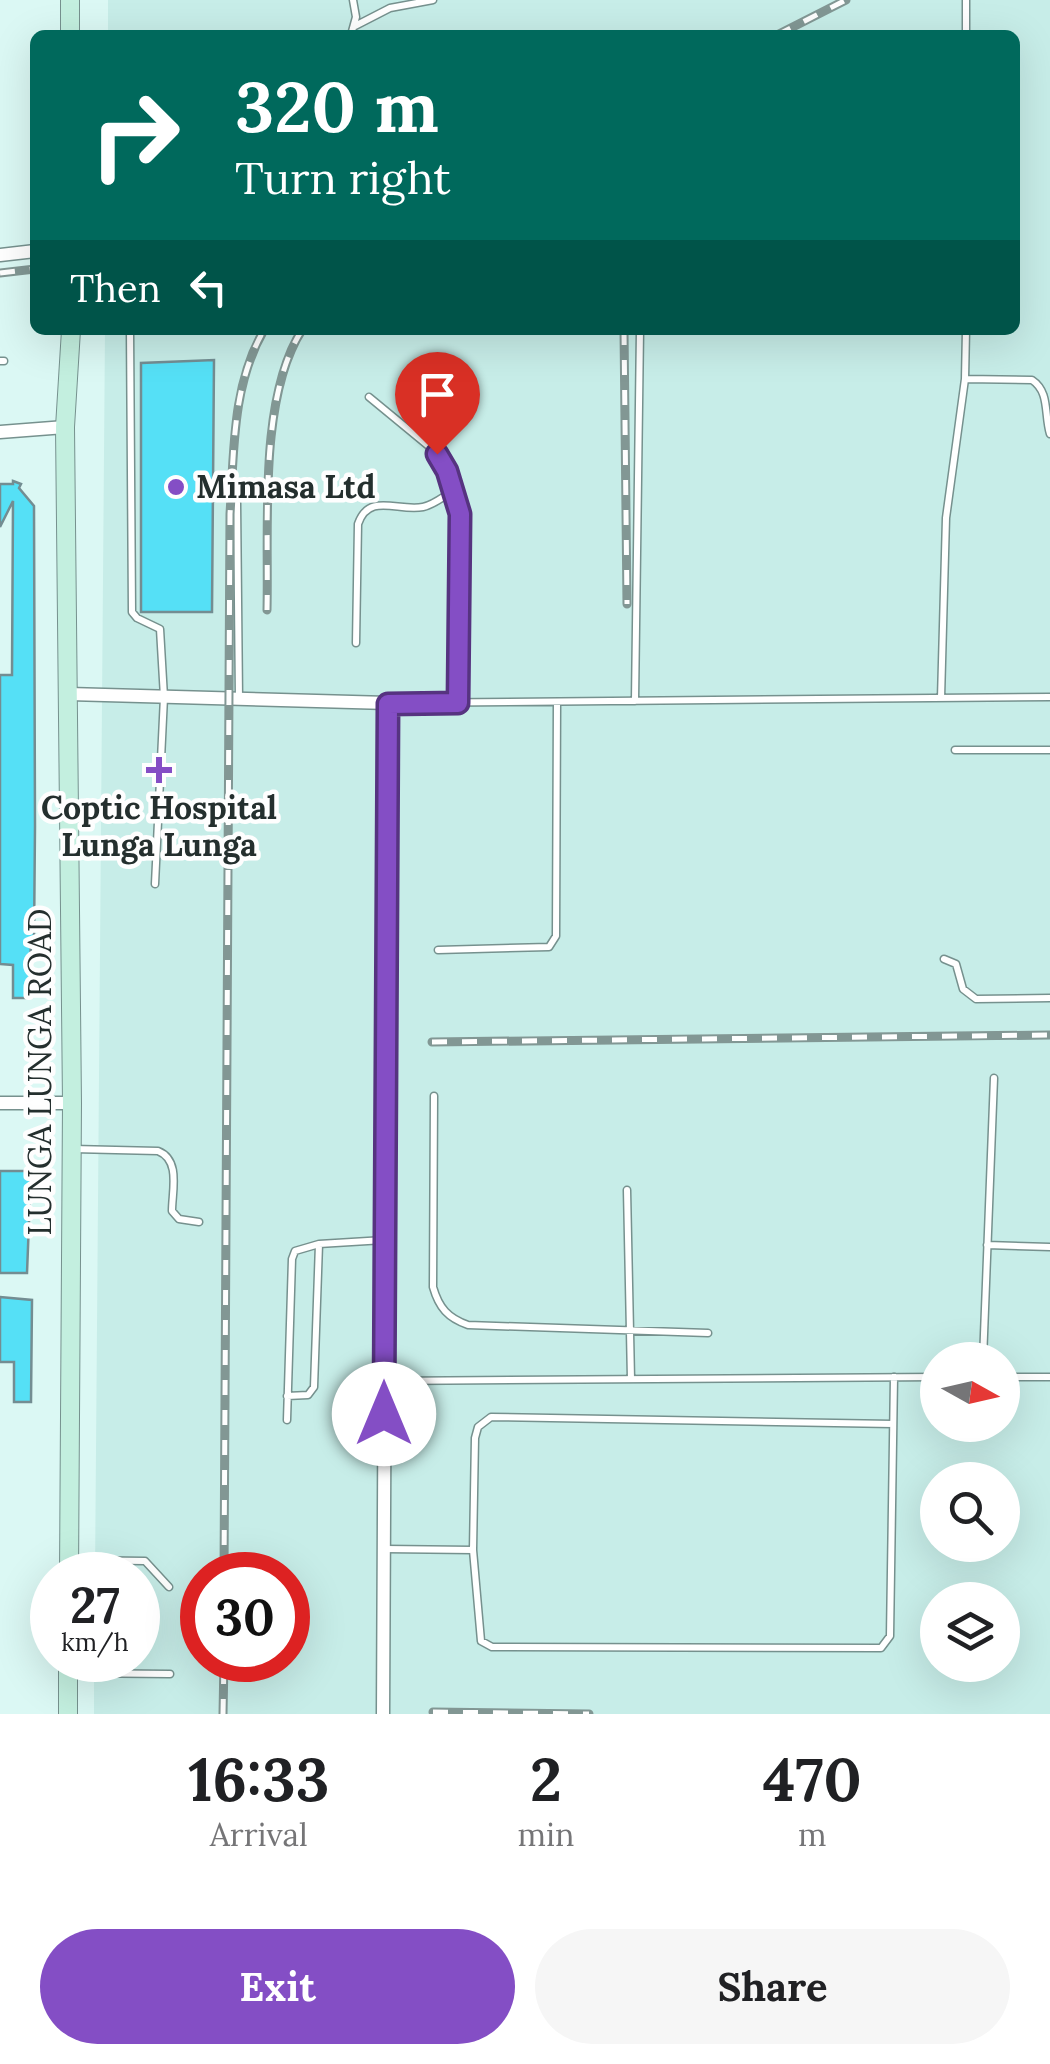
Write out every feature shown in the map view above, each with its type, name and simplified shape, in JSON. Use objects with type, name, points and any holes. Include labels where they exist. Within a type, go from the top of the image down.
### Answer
[{"type":"main road","points":[[70,0],[70,30]]},
{"type":"main road","name":"LUNGA LUNGA ROAD","points":[[68,1552],[72,1103],[65,427],[71,335]]},
{"type":"main road","points":[[68,1682],[68,1714]]},
{"type":"street","points":[[0,255],[30,252]]},
{"type":"street","points":[[0,432],[65,427]]},
{"type":"street","points":[[69,694],[388,704],[383,1714]]},
{"type":"street","points":[[0,1103],[72,1103]]},
{"type":"lane","points":[[353,0],[354,30]]},
{"type":"lane","points":[[355,26],[390,8],[433,0]]},
{"type":"lane","points":[[966,0],[966,30]]},
{"type":"lane","points":[[130,335],[132,612],[160,629],[164,697],[155,884]]},
{"type":"lane","points":[[635,701],[640,335]]},
{"type":"lane","points":[[941,698],[946,518],[966,379],[966,335]]},
{"type":"lane","points":[[966,379],[1032,380],[1046,396],[1050,434]]},
{"type":"lane","points":[[368,397],[437,454],[460,514],[458,703]]},
{"type":"lane","points":[[356,643],[358,524],[362,511],[371,505],[427,507],[452,490]]},
{"type":"lane","points":[[236,502],[239,699]]},
{"type":"lane","points":[[388,704],[1050,698]]},
{"type":"lane","points":[[438,950],[550,947],[556,936],[557,702]]},
{"type":"lane","points":[[955,750],[1050,750]]},
{"type":"lane","points":[[944,960],[956,964],[963,988],[976,999],[1050,998]]},
{"type":"lane","points":[[984,1342],[994,1078]]},
{"type":"lane","points":[[434,1096],[433,1288],[437,1302],[452,1319],[468,1325],[708,1333]]},
{"type":"lane","points":[[72,1148],[166,1154],[172,1160],[172,1211],[180,1219],[199,1222]]},
{"type":"lane","points":[[627,1190],[631,1379]]},
{"type":"lane","points":[[287,1420],[292,1259],[302,1247],[385,1240]]},
{"type":"lane","points":[[287,1396],[308,1395],[314,1388],[319,1244]]},
{"type":"lane","points":[[987,1244],[1050,1246]]},
{"type":"lane","points":[[893,1424],[491,1417],[478,1427],[475,1438],[474,1550],[481,1641],[492,1647],[881,1648],[890,1636],[894,1377]]},
{"type":"lane","points":[[384,1381],[920,1377]]},
{"type":"lane","points":[[1020,1377],[1050,1377]]},
{"type":"lane","points":[[384,1549],[474,1550]]},
{"type":"lane","points":[[160,1577],[169,1587]]},
{"type":"lane","points":[[160,1673],[170,1674]]},
{"type":"shaded area","points":[[108,0],[1050,0],[1050,1714],[94,1714],[94,1682],[160,1682],[160,1552],[95,1552],[105,335],[1020,335],[1020,30],[108,30]]},
{"type":"building","name":"Mimasa Ltd","points":[[214,360],[212,612],[141,612],[141,363]]},
{"type":"building","points":[[0,484],[21,484],[19,488],[34,506],[34,941],[29,998],[13,998],[13,965],[0,964],[0,675],[12,675],[13,501],[0,527]]},
{"type":"building","points":[[0,1171],[31,1171],[27,1273],[0,1273]]},
{"type":"building","points":[[0,1297],[32,1300],[31,1402],[14,1402],[14,1362],[0,1362]]},
{"type":"railway","points":[[787,30],[846,0]]},
{"type":"railway","points":[[0,273],[30,270]]},
{"type":"railway","points":[[224,1552],[230,514],[240,396],[262,335]]},
{"type":"railway","points":[[267,610],[272,427],[278,391],[300,335]]},
{"type":"railway","points":[[624,335],[627,604]]},
{"type":"railway","points":[[432,1042],[1050,1035]]},
{"type":"railway","points":[[223,1714],[224,1682]]},
{"type":"railway","points":[[433,1712],[589,1714]]},
{"type":"place","name":"Mimasa Ltd","points":[[176,487]]},
{"type":"place","name":"Coptic Hospital Lunga Lunga","points":[[159,770]]},
{"type":"route","points":[[384,1414],[388,704],[458,703],[460,514],[447,471],[437,454]]}]
